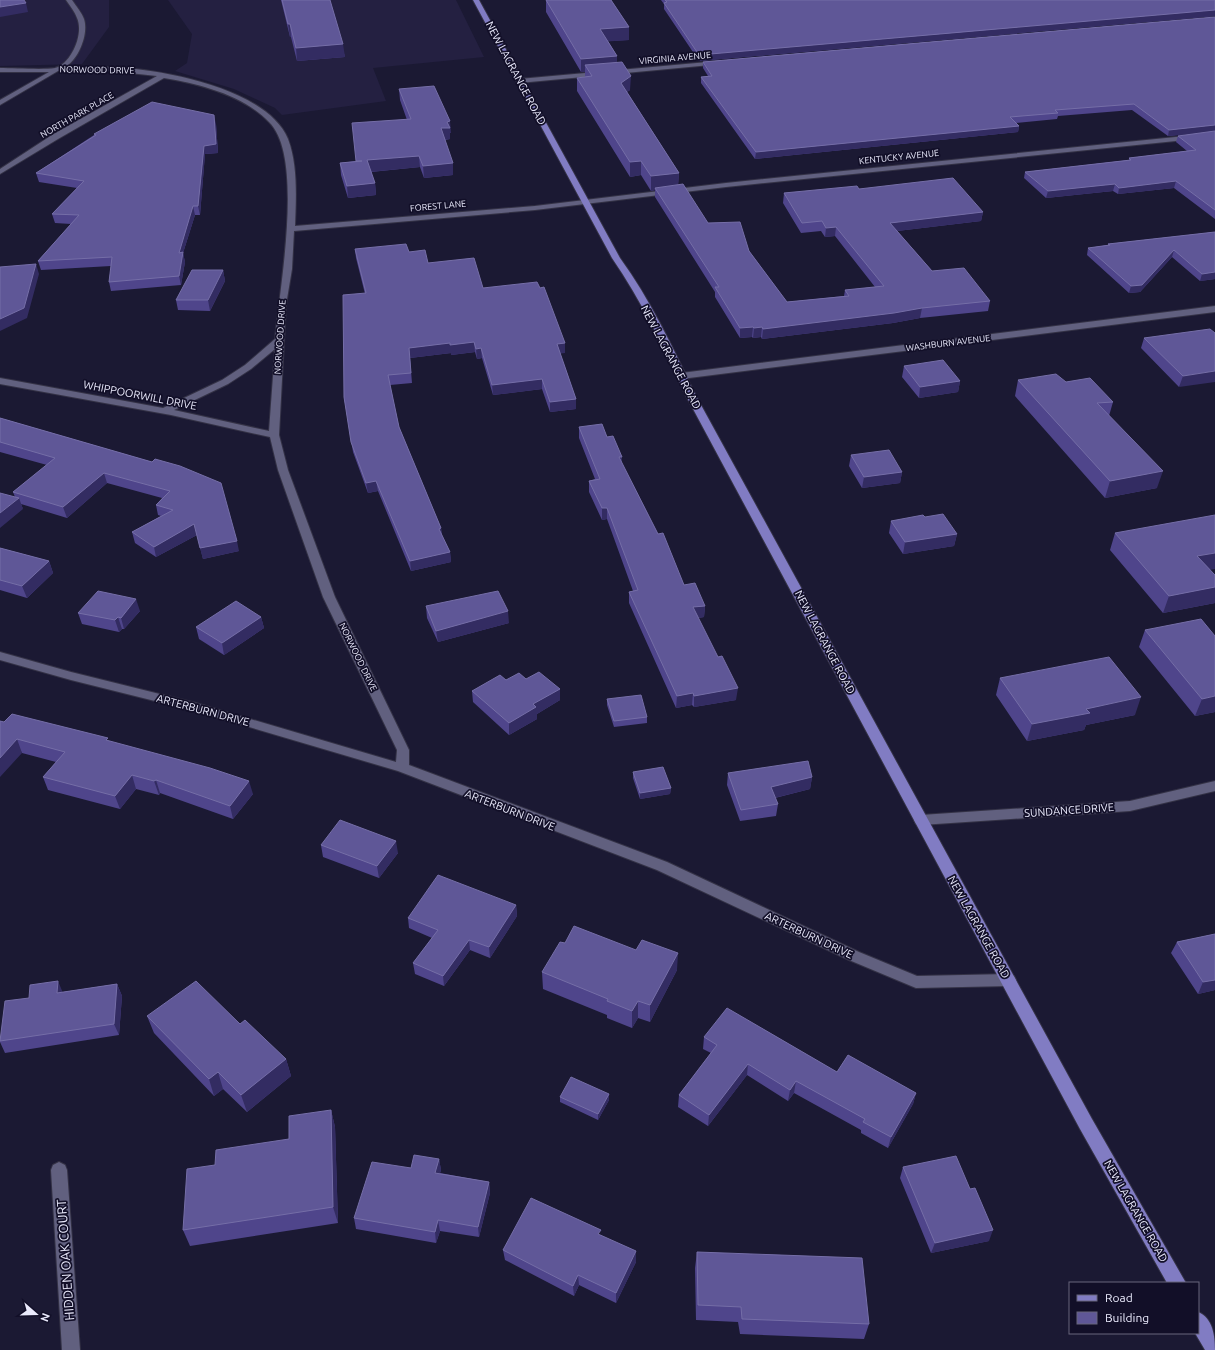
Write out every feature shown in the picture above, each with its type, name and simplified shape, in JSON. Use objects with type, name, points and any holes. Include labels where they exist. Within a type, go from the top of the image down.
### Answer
[{"type":"main road","name":"NEW LAGRANGE ROAD","points":[[476,0],[519,81],[672,355],[681,376],[1086,1124],[1176,1282]]},
{"type":"main road","points":[[1199,1323],[1215,1350]]},
{"type":"street","points":[[0,103],[68,63],[78,46],[82,32],[81,19],[69,0]]},
{"type":"street","name":"VIRGINIA AVENUE","points":[[519,81],[728,63]]},
{"type":"street","name":"NORWOOD DRIVE","points":[[0,70],[130,70],[164,75],[204,85],[238,98],[259,109],[273,121],[284,139],[288,154],[291,184],[291,229],[288,269],[282,305],[274,435],[283,470],[329,597],[403,750],[402,768]]},
{"type":"street","name":"NORTH PARK PLACE","points":[[0,172],[55,137],[164,75]]},
{"type":"street","name":"KENTUCKY AVENUE","points":[[586,202],[726,185],[1215,135]]},
{"type":"street","name":"FOREST LANE","points":[[291,229],[535,208],[586,202]]},
{"type":"street","name":"WASHBURN AVENUE","points":[[681,376],[1215,308]]},
{"type":"street","points":[[164,411],[225,382],[248,367],[280,340]]},
{"type":"street","name":"WHIPPOORWILL DRIVE","points":[[0,381],[164,411],[274,435]]},
{"type":"street","name":"ARTERBURN DRIVE","points":[[0,656],[71,676],[196,707],[402,768],[662,866],[854,956],[916,982],[1009,980]]},
{"type":"street","name":"SUNDANCE DRIVE","points":[[921,820],[1130,806],[1215,786]]},
{"type":"street","name":"HIDDEN OAK COURT","points":[[59,1170],[71,1350]]},
{"type":"shaded area","points":[[0,0],[109,0],[109,27],[82,64],[0,66]]},
{"type":"shaded area","points":[[168,0],[456,0],[484,57],[373,68],[386,101],[282,115],[275,108],[234,89],[175,71],[187,63],[192,34]]},
{"type":"building","points":[[0,0],[24,0],[26,3],[0,7]]},
{"type":"building","points":[[282,0],[330,0],[343,44],[296,48]]},
{"type":"building","points":[[546,0],[611,0],[629,27],[600,29],[617,56],[581,59]]},
{"type":"building","points":[[665,0],[1215,0],[1215,10],[699,55],[664,3],[667,2]]},
{"type":"building","points":[[1215,17],[1215,125],[1169,130],[1134,104],[1055,110],[1058,113],[1010,117],[1019,126],[756,152],[701,77],[712,76],[703,62]]},
{"type":"building","points":[[622,62],[631,76],[621,83],[679,173],[651,176],[641,161],[630,162],[577,78],[592,76],[585,65]]},
{"type":"building","points":[[434,86],[450,121],[447,122],[450,128],[441,128],[453,163],[423,166],[419,156],[367,160],[375,183],[347,186],[340,163],[362,161],[356,161],[352,123],[411,119],[399,89]]},
{"type":"building","points":[[152,102],[214,115],[216,144],[204,146],[198,206],[193,206],[179,253],[183,252],[179,276],[109,282],[112,257],[38,261],[79,215],[52,214],[84,181],[36,173],[96,135],[94,134]]},
{"type":"building","points":[[1215,131],[1215,210],[1176,181],[1119,188],[1115,184],[1048,191],[1025,172],[1131,160],[1129,158],[1196,150],[1178,136]]},
{"type":"building","points":[[953,178],[983,212],[890,223],[932,271],[964,268],[990,301],[922,308],[894,313],[763,329],[762,327],[740,328],[715,287],[719,287],[655,188],[683,184],[708,223],[740,222],[749,251],[787,302],[849,296],[845,290],[884,286],[836,227],[826,228],[822,221],[802,223],[784,193],[857,186],[859,189]]},
{"type":"building","points":[[1215,232],[1215,272],[1202,274],[1174,250],[1142,285],[1131,286],[1088,248],[1110,245],[1108,244]]},
{"type":"building","points":[[406,244],[409,252],[425,250],[428,263],[474,258],[483,288],[537,282],[540,288],[544,287],[565,343],[557,344],[576,399],[550,402],[542,379],[492,385],[481,348],[476,349],[474,342],[450,345],[450,343],[409,348],[411,373],[388,375],[399,427],[441,528],[439,529],[450,552],[410,561],[376,481],[366,483],[351,442],[344,397],[343,295],[366,293],[355,249]]},
{"type":"building","points":[[36,264],[24,308],[0,319],[0,267]]},
{"type":"building","points":[[192,270],[223,270],[208,300],[176,300]]},
{"type":"building","points":[[1210,329],[1215,333],[1215,371],[1183,376],[1144,338]]},
{"type":"building","points":[[943,360],[960,381],[920,387],[904,366]]},
{"type":"building","points":[[1056,374],[1066,382],[1090,378],[1113,402],[1097,403],[1163,471],[1110,481],[1018,380]]},
{"type":"building","points":[[0,418],[152,462],[155,459],[180,466],[221,483],[237,541],[200,548],[194,524],[154,547],[132,532],[173,510],[156,505],[170,491],[104,473],[63,507],[13,492],[55,458],[0,442]]},
{"type":"building","points":[[602,424],[607,437],[613,436],[622,457],[619,457],[658,534],[663,533],[684,585],[695,583],[705,606],[693,607],[718,657],[722,656],[738,688],[694,696],[693,693],[677,696],[629,592],[638,590],[607,508],[602,508],[589,481],[600,479],[579,427]]},
{"type":"building","points":[[889,450],[902,472],[864,477],[851,455]]},
{"type":"building","points":[[0,493],[19,498],[0,513]]},
{"type":"building","points":[[943,514],[957,534],[905,542],[891,521],[923,515],[925,517]]},
{"type":"building","points":[[1215,515],[1215,553],[1197,556],[1215,575],[1215,587],[1169,596],[1115,533]]},
{"type":"building","points":[[0,548],[49,561],[22,586],[0,580]]},
{"type":"building","points":[[98,591],[136,599],[121,618],[118,617],[115,620],[78,613]]},
{"type":"building","points":[[498,591],[508,611],[436,631],[426,606]]},
{"type":"building","points":[[236,601],[261,617],[222,643],[196,627]]},
{"type":"building","points":[[1201,619],[1215,636],[1215,696],[1202,699],[1145,630]]},
{"type":"building","points":[[1109,657],[1141,697],[1086,709],[1090,713],[1032,724],[1000,678]]},
{"type":"building","points":[[539,672],[560,689],[533,704],[536,707],[509,723],[472,691],[500,675],[506,680],[519,673],[526,679]]},
{"type":"building","points":[[641,695],[647,717],[614,721],[607,699]]},
{"type":"building","points":[[12,714],[108,738],[106,740],[210,768],[249,781],[230,806],[156,780],[154,781],[132,775],[115,796],[43,777],[65,752],[17,739],[0,758],[0,721],[4,722]]},
{"type":"building","points":[[808,761],[812,777],[771,787],[778,804],[741,810],[728,773]]},
{"type":"building","points":[[663,767],[671,788],[640,793],[633,772]]},
{"type":"building","points":[[340,820],[396,841],[377,866],[321,845]]},
{"type":"building","points":[[438,875],[516,905],[489,947],[469,940],[443,976],[413,963],[438,930],[408,918]]},
{"type":"building","points":[[574,926],[636,950],[642,940],[678,953],[650,1005],[638,1001],[632,1011],[607,1001],[608,999],[542,972],[560,942],[565,943]]},
{"type":"building","points":[[1215,934],[1215,980],[1203,982],[1177,942]]},
{"type":"building","points":[[58,981],[57,993],[117,984],[114,1024],[0,1041],[5,1001],[29,998],[30,985]]},
{"type":"building","points":[[196,981],[240,1024],[245,1020],[286,1059],[241,1095],[218,1072],[209,1079],[147,1016]]},
{"type":"building","points":[[727,1008],[837,1072],[848,1055],[916,1093],[891,1137],[863,1122],[865,1119],[796,1081],[790,1090],[748,1064],[709,1115],[679,1095],[717,1045],[704,1037]]},
{"type":"building","points":[[571,1077],[609,1094],[598,1114],[560,1097]]},
{"type":"building","points":[[331,1110],[333,1207],[183,1230],[187,1169],[215,1165],[216,1150],[289,1139],[289,1116]]},
{"type":"building","points":[[414,1155],[439,1159],[435,1173],[489,1182],[478,1227],[438,1220],[435,1232],[354,1218],[372,1162],[411,1168]]},
{"type":"building","points":[[956,1156],[970,1189],[975,1188],[993,1230],[935,1243],[903,1167]]},
{"type":"building","points":[[531,1198],[601,1230],[598,1234],[636,1251],[616,1293],[578,1275],[573,1286],[503,1250]]},
{"type":"building","points":[[697,1252],[862,1258],[869,1324],[742,1319],[741,1307],[698,1305]]}]
